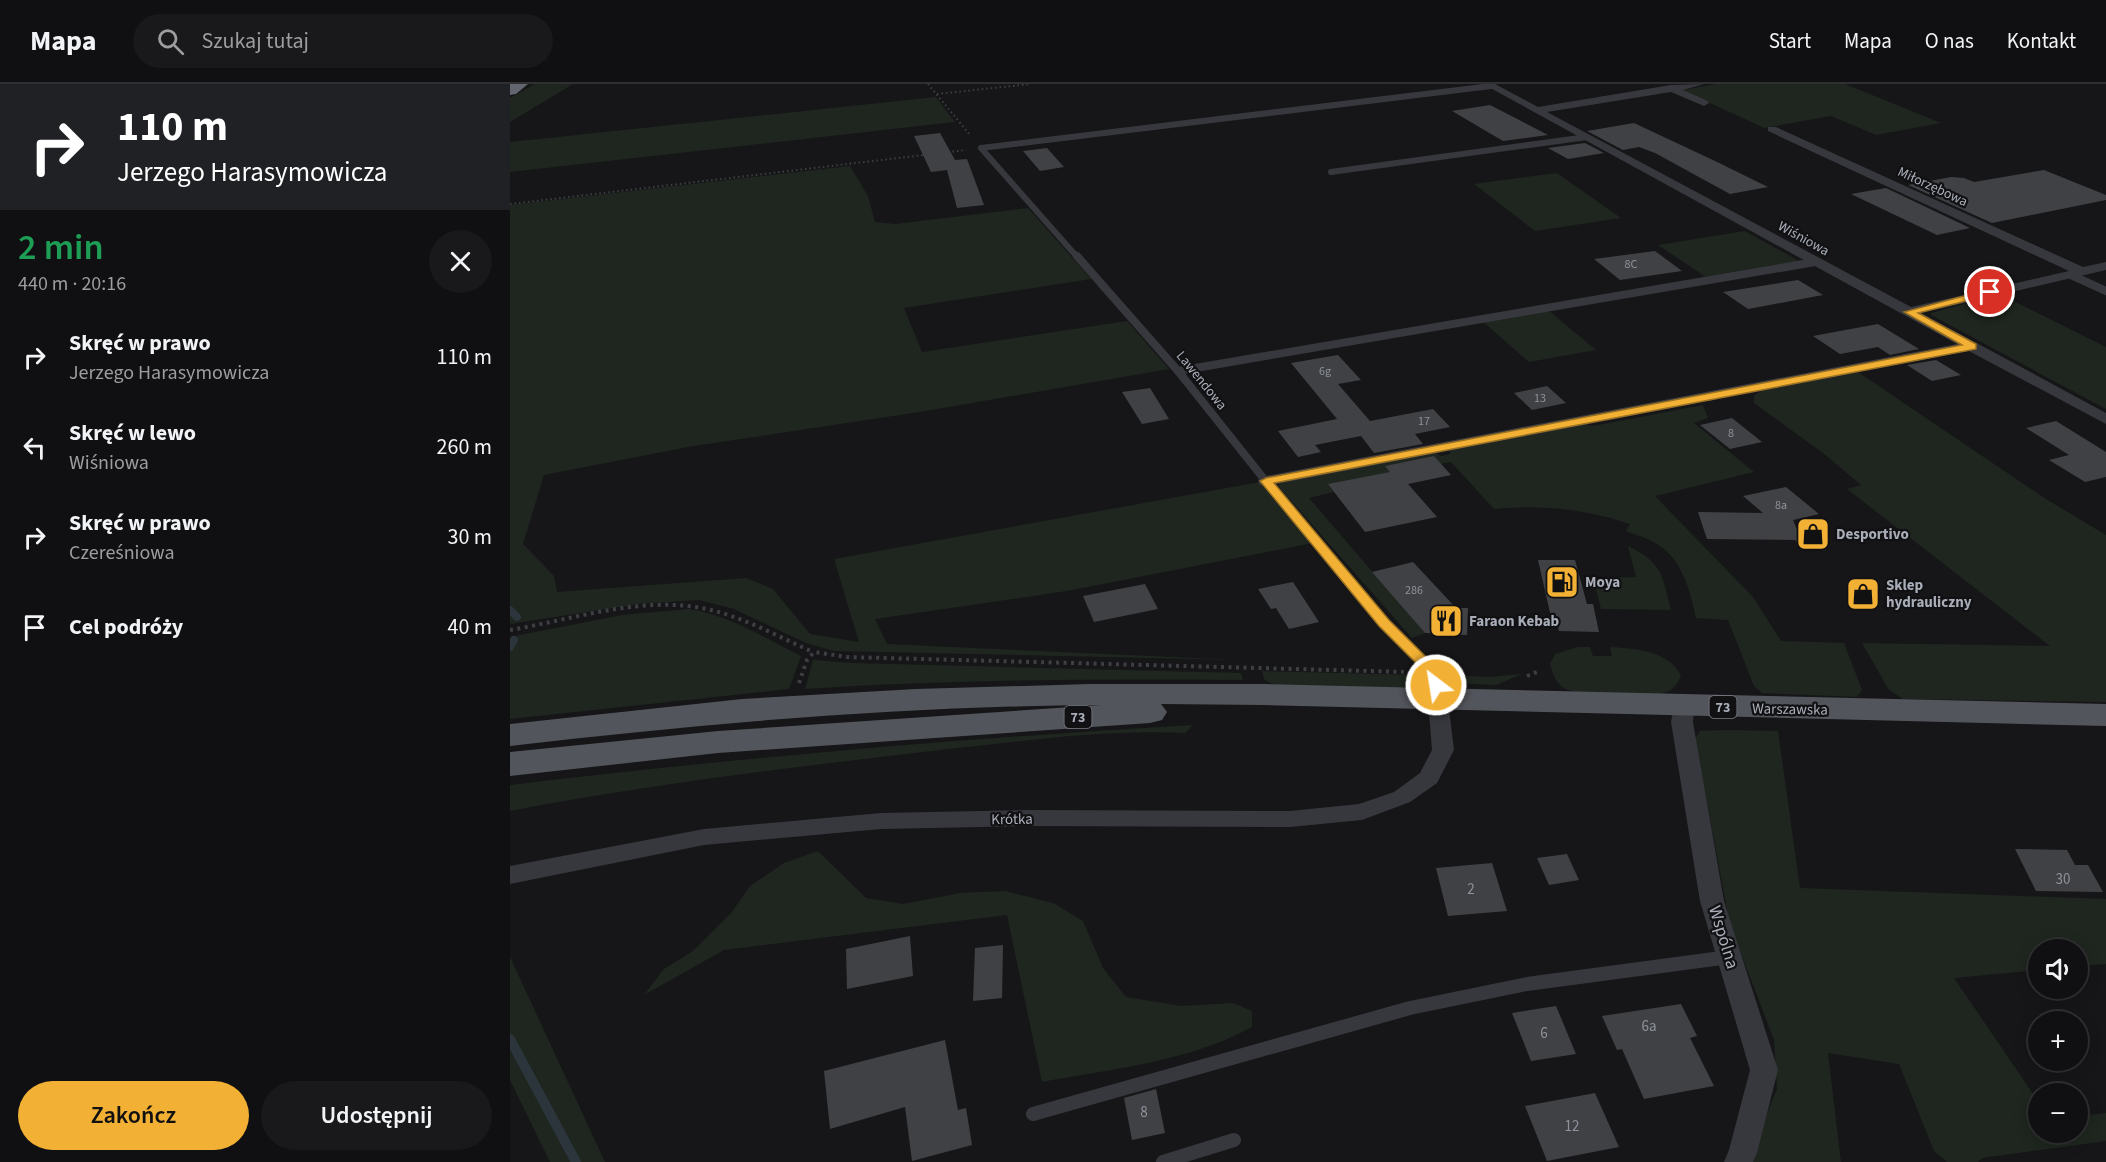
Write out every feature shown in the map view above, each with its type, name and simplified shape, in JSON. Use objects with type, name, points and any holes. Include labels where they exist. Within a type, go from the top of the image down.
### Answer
[{"type":"highway","points":[[510,90],[520,84]]},
{"type":"main road","name":"Warszawska","points":[[1436,686],[1684,706],[2106,715]]},
{"type":"main road","name":"73","points":[[510,735],[733,711],[984,696],[1224,693],[1330,695],[1436,686]]},
{"type":"main road","name":"73","points":[[510,764],[718,742],[1069,717],[1177,711],[1360,706],[1436,686]]},
{"type":"street","points":[[1537,110],[1699,84]]},
{"type":"street","name":"Wiśniowa","points":[[1490,85],[2106,419]]},
{"type":"street","points":[[1671,88],[1704,103]]},
{"type":"street","name":"Miłorzębowa","points":[[1772,129],[2077,273]]},
{"type":"street","points":[[1909,312],[2106,266]]},
{"type":"street","points":[[1266,481],[1972,346]]},
{"type":"street","name":"Krótka","points":[[510,875],[704,837],[881,821],[1033,818],[1290,819],[1362,812],[1402,797],[1429,778],[1443,750],[1436,686]]},
{"type":"street","name":"Wspólna","points":[[1684,706],[1682,722],[1713,901],[1764,1070],[1743,1153],[1738,1162]]},
{"type":"lane","points":[[981,148],[1490,85]]},
{"type":"lane","points":[[1331,172],[1587,137]]},
{"type":"lane","name":"Lawendowa","points":[[981,148],[1178,372],[1436,686]]},
{"type":"lane","points":[[1178,372],[1815,261]]},
{"type":"lane","points":[[2077,273],[2106,291]]},
{"type":"lane","points":[[1033,1114],[1410,1008],[1527,984],[1729,957]]},
{"type":"lane","points":[[1163,1162],[1234,1140]]},
{"type":"path","points":[[928,84],[981,148]]},
{"type":"path","points":[[937,94],[1031,84]]},
{"type":"path","points":[[510,204],[981,148]]},
{"type":"path","points":[[510,630],[625,610],[682,605],[715,610],[814,652]]},
{"type":"path","points":[[1249,667],[1436,686]]},
{"type":"shaded area","points":[[535,84],[573,84],[510,122],[510,98]]},
{"type":"shaded area","points":[[1717,84],[1845,84],[1941,123],[1876,135],[1831,116],[1764,128],[1682,90]]},
{"type":"shaded area","points":[[936,97],[955,122],[510,172],[510,142]]},
{"type":"shaded area","points":[[850,166],[868,196],[875,222],[895,224],[1028,208],[1091,279],[904,308],[922,352],[1127,321],[1169,369],[926,411],[688,447],[544,475],[523,544],[554,576],[557,592],[746,578],[773,589],[810,634],[859,642],[834,559],[1260,482],[1313,543],[1067,591],[875,619],[887,644],[1238,660],[834,651],[806,643],[734,609],[699,600],[638,604],[510,624],[510,205]]},
{"type":"shaded area","points":[[1557,173],[1621,218],[1535,231],[1474,184]]},
{"type":"shaded area","points":[[1745,231],[1799,261],[1706,277],[1658,245]]},
{"type":"shaded area","points":[[1999,294],[2106,347],[2106,409],[1931,315],[1931,313]]},
{"type":"shaded area","points":[[1548,310],[1596,350],[1529,362],[1482,321]]},
{"type":"shaded area","points":[[1858,372],[2046,499],[2106,535],[2106,702],[1903,699],[1889,690],[1862,643],[2050,646],[1847,489],[1861,485],[1823,453],[1754,403],[1754,396],[1762,390]]},
{"type":"shaded area","points":[[1703,405],[1708,418],[1694,423],[1754,472],[1655,496],[1753,597],[1781,641],[1844,643],[1862,690],[1857,697],[1762,693],[1754,686],[1728,620],[1696,618],[1688,587],[1679,567],[1657,544],[1626,531],[1630,524],[1580,511],[1529,507],[1494,509],[1451,462],[1329,484],[1334,492],[1309,498],[1425,633],[1412,638],[1278,486],[1281,481],[1433,452],[1442,456],[1450,454],[1451,448],[1580,423],[1593,426]]},
{"type":"shaded area","points":[[1628,546],[1655,564],[1663,579],[1671,610],[1601,609],[1593,578],[1636,577]]},
{"type":"shaded area","points":[[689,609],[733,622],[801,656],[789,689],[510,719],[510,637],[622,615]]},
{"type":"shaded area","points":[[1578,647],[1590,647],[1593,656],[1612,656],[1610,647],[1650,652],[1668,660],[1681,675],[1671,690],[1650,695],[1618,696],[1572,691],[1558,683],[1550,664],[1555,654]]},
{"type":"shaded area","points":[[813,660],[1241,673],[1243,680],[969,681],[805,689]]},
{"type":"shaded area","points":[[1262,671],[1420,675],[1421,683],[1415,688],[1276,687],[1264,679]]},
{"type":"shaded area","points":[[1522,674],[1496,685],[1448,683],[1444,675],[1490,677]]},
{"type":"shaded area","points":[[1193,725],[1185,733],[1120,733],[1054,738],[819,764],[664,785],[510,811],[510,785],[851,750]]},
{"type":"shaded area","points":[[1700,731],[1778,731],[1800,888],[2106,899],[2106,964],[2088,965],[2088,939],[2028,939],[2028,971],[1954,978],[2028,1086],[2028,1143],[2088,1143],[2088,1115],[2106,1113],[2106,1141],[1982,1158],[1978,1162],[1947,1162],[1934,1151],[1899,1064],[1828,1053],[1841,1162],[1747,1162],[1777,1089],[1774,1040],[1730,925],[1695,739]]},
{"type":"shaded area","points":[[818,851],[866,898],[903,904],[960,893],[1005,891],[1053,903],[1083,921],[1103,968],[1126,997],[1181,1006],[1233,1003],[1252,1011],[1252,1027],[1202,1049],[1176,1056],[1042,1082],[1007,915],[724,950],[644,995],[664,969],[693,951],[732,912],[750,886],[784,863]]},
{"type":"shaded area","points":[[510,957],[605,1162],[550,1162],[510,1080]]},
{"type":"building","points":[[1490,105],[1548,135],[1503,141],[1452,111]]},
{"type":"building","points":[[1634,123],[1768,187],[1730,194],[1655,153],[1639,147],[1623,150],[1587,131]]},
{"type":"building","points":[[940,133],[955,160],[967,159],[984,205],[957,208],[947,170],[931,172],[914,136]]},
{"type":"building","points":[[1585,143],[1604,153],[1568,159],[1548,148]]},
{"type":"building","points":[[1047,148],[1064,167],[1040,171],[1023,151]]},
{"type":"building","points":[[2044,170],[2106,195],[2106,200],[1992,223],[1908,185],[1951,177],[1974,182]]},
{"type":"building","points":[[1886,188],[1970,228],[1937,235],[1851,194]]},
{"type":"building","points":[[1655,251],[1682,271],[1620,280],[1594,259]]},
{"type":"building","points":[[1798,280],[1823,295],[1748,309],[1723,292]]},
{"type":"building","points":[[1878,324],[1919,349],[1890,355],[1878,347],[1840,354],[1813,336]]},
{"type":"building","points":[[1338,355],[1361,380],[1338,384],[1370,421],[1433,409],[1450,427],[1415,434],[1423,444],[1374,453],[1361,436],[1315,445],[1321,452],[1298,457],[1278,431],[1337,419],[1291,363]]},
{"type":"building","points":[[1936,360],[1961,375],[1932,381],[1907,365]]},
{"type":"building","points":[[1547,386],[1566,403],[1532,410],[1514,393]]},
{"type":"building","points":[[1150,388],[1169,419],[1142,424],[1122,392]]},
{"type":"building","points":[[1732,418],[1762,442],[1730,449],[1700,425]]},
{"type":"building","points":[[2056,421],[2106,452],[2106,477],[2085,482],[2049,460],[2069,455],[2026,428]]},
{"type":"building","points":[[1434,456],[1451,475],[1408,484],[1437,517],[1365,532],[1328,484],[1390,472],[1385,466]]},
{"type":"building","points":[[1786,487],[1819,514],[1793,520],[1805,549],[1795,540],[1707,539],[1698,512],[1763,513],[1743,496]]},
{"type":"building","points":[[1538,560],[1575,560],[1587,604],[1593,604],[1599,632],[1559,631],[1556,617],[1551,617]]},
{"type":"building","points":[[1413,562],[1456,608],[1468,608],[1467,635],[1425,633],[1372,572]]},
{"type":"building","points":[[1293,582],[1319,622],[1289,629],[1276,608],[1271,609],[1258,589]]},
{"type":"building","points":[[1145,584],[1158,609],[1094,622],[1083,596]]},
{"type":"building","points":[[2015,849],[2067,850],[2075,865],[2088,865],[2103,892],[2036,891]]},
{"type":"building","points":[[1567,854],[1579,880],[1549,885],[1537,858]]},
{"type":"building","points":[[1492,863],[1507,911],[1448,916],[1436,868]]},
{"type":"building","points":[[910,936],[913,976],[847,989],[846,949]]},
{"type":"building","points":[[1003,945],[1002,998],[973,1001],[975,948]]},
{"type":"building","points":[[1681,1004],[1697,1036],[1690,1038],[1714,1086],[1644,1099],[1622,1049],[1617,1050],[1602,1016]]},
{"type":"building","points":[[1556,1006],[1576,1054],[1531,1061],[1512,1013]]},
{"type":"building","points":[[945,1040],[958,1110],[966,1108],[972,1145],[912,1161],[905,1107],[830,1129],[824,1071]]},
{"type":"building","points":[[1156,1089],[1165,1133],[1132,1140],[1124,1098]]},
{"type":"building","points":[[1595,1093],[1619,1147],[1547,1161],[1525,1106]]},
{"type":"waterway","points":[[510,610],[517,617]]},
{"type":"waterway","points":[[510,647],[514,640]]},
{"type":"waterway","points":[[510,1039],[576,1162]]},
{"type":"place","name":"Desportivo","points":[[1813,534]]},
{"type":"place","name":"Moya","points":[[1562,582]]},
{"type":"place","name":"Sklep hydrauliczny","points":[[1863,594]]},
{"type":"place","name":"Faraon Kebab","points":[[1446,621]]},
{"type":"route","points":[[1436,685],[1433,672],[1384,623],[1266,481],[1972,346],[1909,312],[1990,292]]}]
